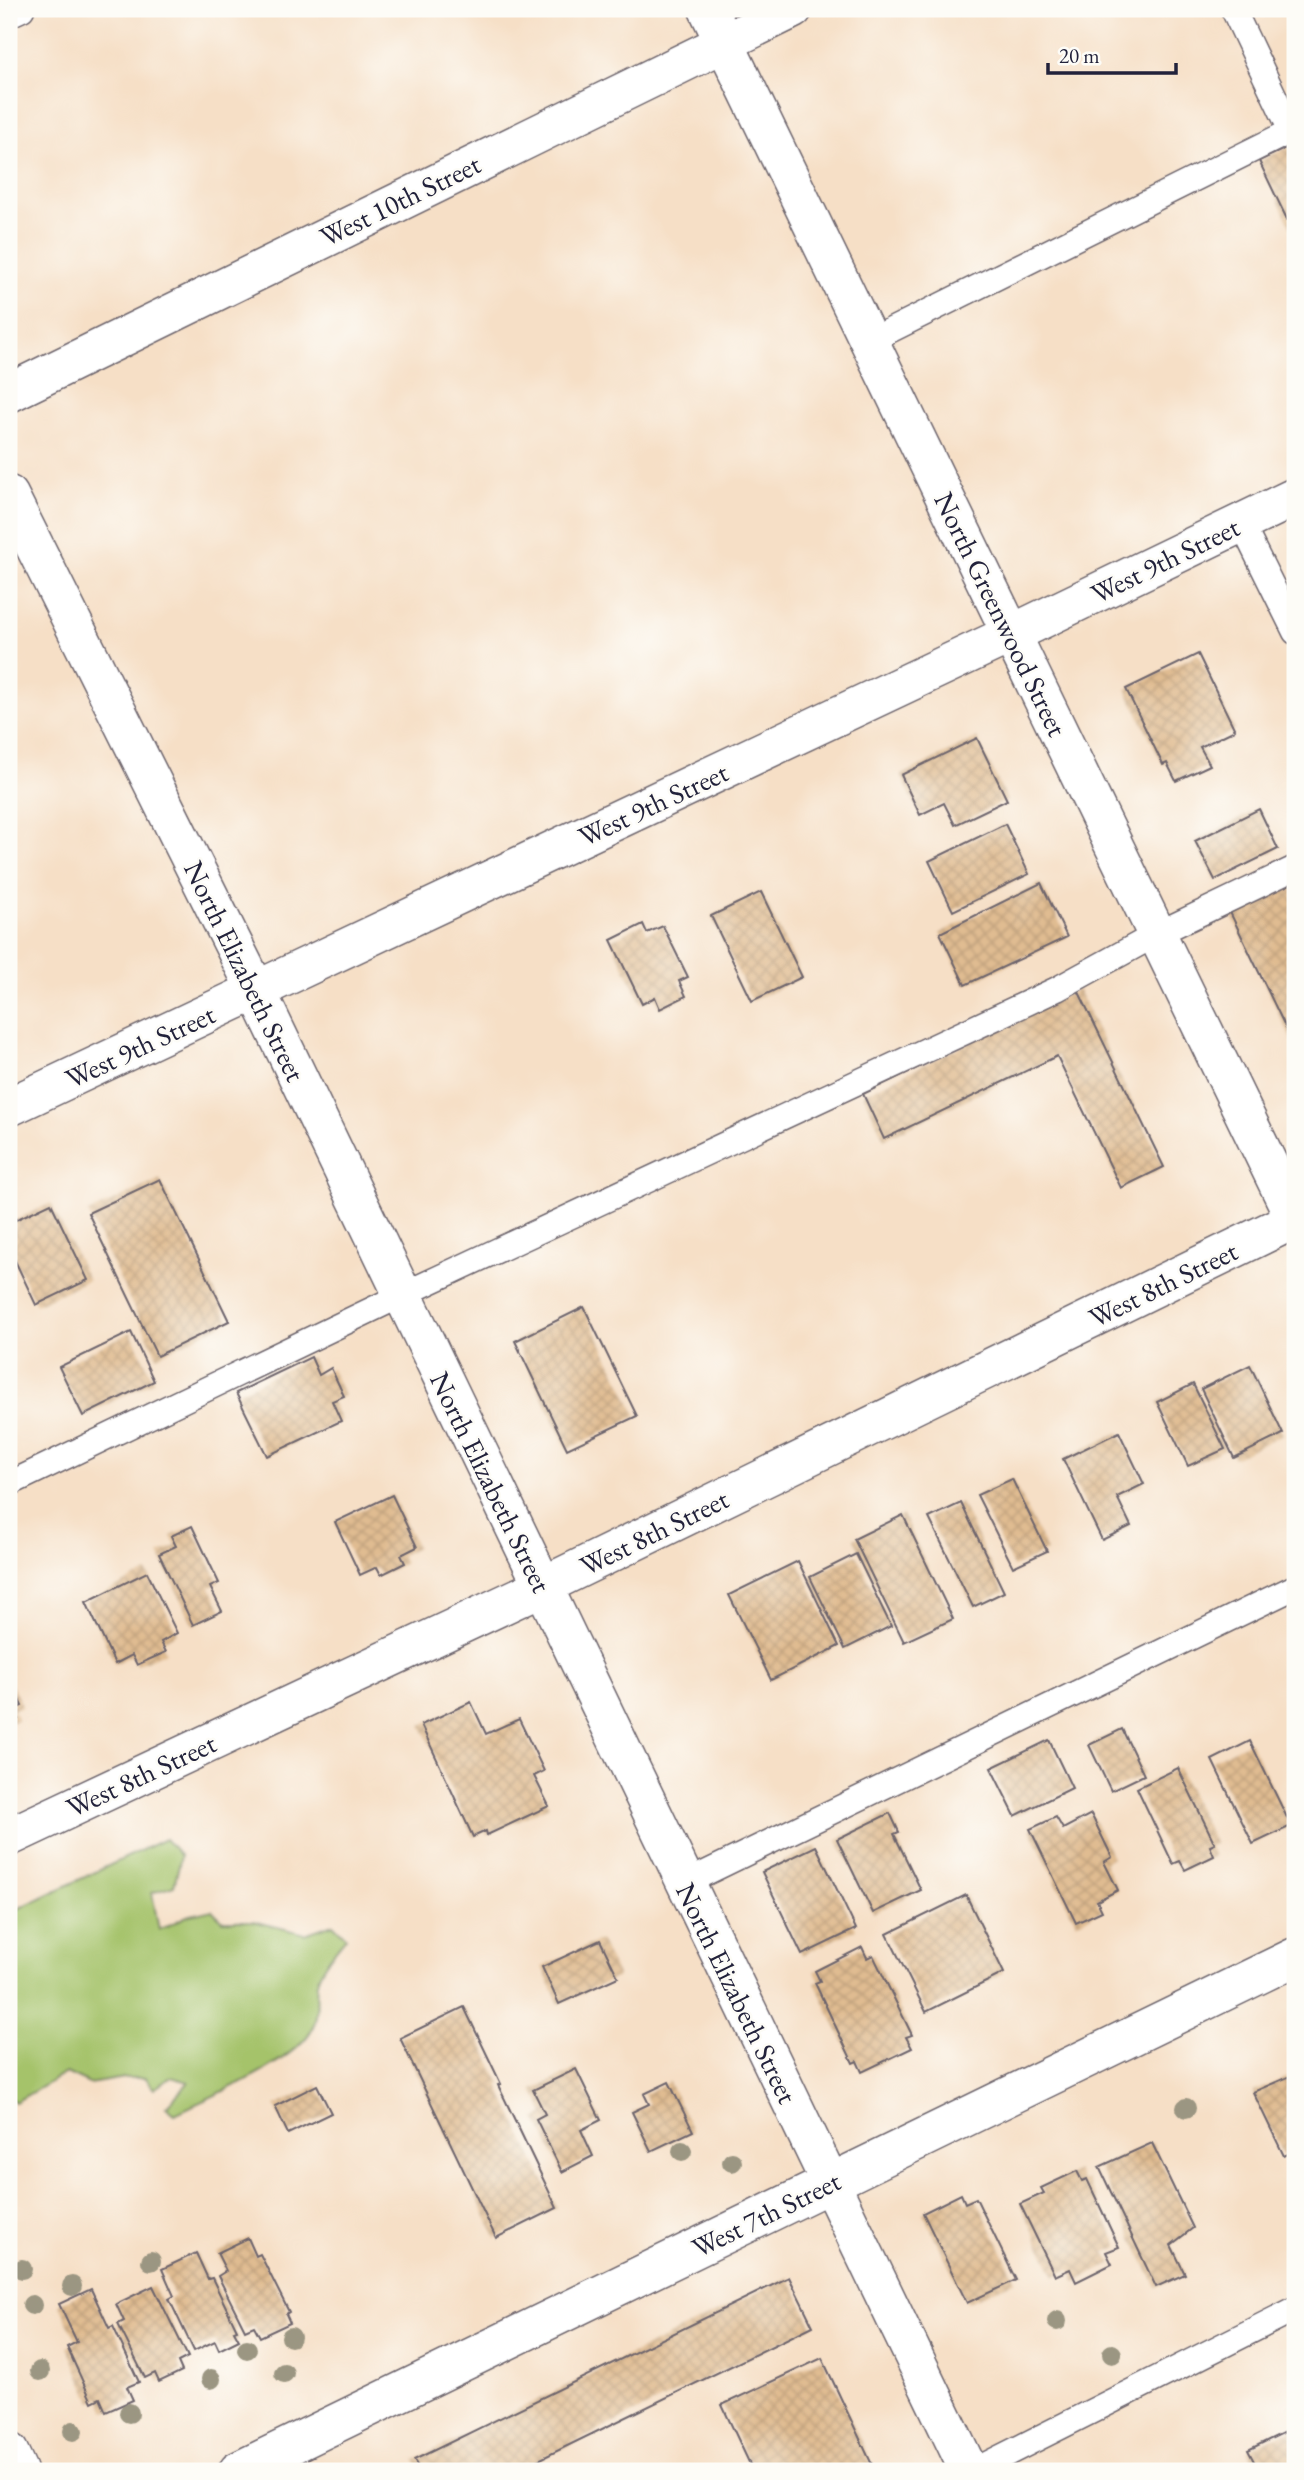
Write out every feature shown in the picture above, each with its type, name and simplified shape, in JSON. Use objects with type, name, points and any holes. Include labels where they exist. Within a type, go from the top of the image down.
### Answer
[{"type":"street","name":"West 10th Street","points":[[9,393],[715,25],[793,9]]},
{"type":"street","name":"North Greenwood Street","points":[[715,25],[1295,1219]]},
{"type":"street","name":"North Elizabeth Street","points":[[9,495],[257,992],[541,1587],[971,2471]]},
{"type":"street","name":"West 9th Street","points":[[9,1107],[257,992],[1295,497]]},
{"type":"street","name":"West 8th Street","points":[[9,1837],[541,1587],[1295,1219]]},
{"type":"street","name":"West 7th Street","points":[[238,2471],[1295,1958]]},
{"type":"street","points":[[9,2452],[18,2471]]},
{"type":"lane","points":[[9,15],[22,9]]},
{"type":"lane","points":[[869,341],[1293,130],[1233,9]]},
{"type":"lane","points":[[1241,523],[1295,632]]},
{"type":"lane","points":[[9,1484],[401,1294],[1057,989],[1157,934],[1295,868]]},
{"type":"lane","points":[[685,1883],[1295,1587]]},
{"type":"lane","points":[[971,2471],[1295,2309]]},
{"type":"green space","points":[[165,1839],[181,1856],[174,1886],[152,1893],[159,1930],[187,1916],[212,1910],[223,1921],[253,1921],[305,1934],[333,1924],[346,1937],[319,1976],[314,2025],[305,2039],[273,2065],[175,2114],[166,2107],[189,2082],[171,2077],[154,2089],[145,2078],[125,2078],[89,2084],[66,2073],[15,2102],[9,2097],[9,1913]]},
{"type":"building","points":[[1295,144],[1295,236],[1259,161]]},
{"type":"building","points":[[1198,654],[1235,730],[1200,747],[1210,765],[1176,781],[1167,763],[1163,765],[1126,689]]},
{"type":"building","points":[[977,738],[1007,800],[955,825],[944,803],[920,815],[901,775]]},
{"type":"building","points":[[1259,809],[1278,849],[1215,880],[1195,841]]},
{"type":"building","points":[[1005,824],[1029,874],[953,911],[929,861]]},
{"type":"building","points":[[1295,873],[1295,1047],[1227,906]]},
{"type":"building","points":[[1041,883],[1067,937],[965,985],[940,933]]},
{"type":"building","points":[[761,892],[802,977],[752,1001],[711,916]]},
{"type":"building","points":[[643,924],[647,933],[663,926],[688,977],[679,981],[686,996],[660,1009],[655,997],[642,1004],[611,940]]},
{"type":"building","points":[[1078,990],[1164,1167],[1121,1188],[1057,1056],[884,1139],[863,1094]]},
{"type":"building","points":[[160,1179],[229,1321],[157,1356],[88,1213]]},
{"type":"building","points":[[51,1203],[88,1280],[36,1305],[9,1248],[9,1223]]},
{"type":"building","points":[[584,1307],[637,1416],[567,1449],[515,1341]]},
{"type":"building","points":[[131,1332],[154,1381],[83,1416],[59,1367]]},
{"type":"building","points":[[311,1357],[319,1375],[331,1368],[344,1396],[332,1401],[341,1421],[267,1456],[236,1393]]},
{"type":"building","points":[[1250,1365],[1283,1434],[1234,1458],[1201,1389]]},
{"type":"building","points":[[1193,1384],[1225,1449],[1188,1466],[1157,1402]]},
{"type":"building","points":[[1119,1432],[1144,1484],[1117,1497],[1131,1526],[1102,1540],[1063,1459]]},
{"type":"building","points":[[1012,1479],[1047,1551],[1013,1567],[977,1495]]},
{"type":"building","points":[[392,1495],[417,1547],[401,1555],[405,1563],[381,1575],[377,1567],[360,1575],[335,1522]]},
{"type":"building","points":[[961,1503],[1004,1592],[973,1607],[929,1518]]},
{"type":"building","points":[[903,1515],[953,1619],[904,1642],[854,1539]]},
{"type":"building","points":[[192,1526],[219,1583],[210,1587],[222,1611],[193,1625],[159,1554],[176,1546],[171,1536]]},
{"type":"building","points":[[856,1554],[891,1626],[845,1649],[810,1577]]},
{"type":"building","points":[[798,1561],[839,1646],[771,1680],[729,1595]]},
{"type":"building","points":[[147,1572],[177,1633],[161,1642],[166,1652],[137,1665],[132,1655],[115,1664],[86,1602]]},
{"type":"building","points":[[9,1679],[22,1706],[13,1710],[18,1719],[9,1724]]},
{"type":"building","points":[[471,1702],[486,1734],[519,1719],[544,1771],[534,1776],[549,1806],[487,1835],[486,1831],[473,1837],[421,1725]]},
{"type":"building","points":[[1122,1729],[1144,1775],[1111,1791],[1089,1745]]},
{"type":"building","points":[[1049,1740],[1072,1788],[1015,1816],[991,1768]]},
{"type":"building","points":[[1250,1741],[1291,1826],[1253,1844],[1212,1760]]},
{"type":"building","points":[[1178,1768],[1215,1844],[1210,1846],[1214,1856],[1185,1870],[1180,1861],[1173,1864],[1137,1788]]},
{"type":"building","points":[[890,1813],[899,1832],[894,1834],[921,1890],[873,1913],[837,1839]]},
{"type":"building","points":[[1091,1814],[1112,1857],[1104,1862],[1118,1890],[1097,1901],[1102,1911],[1076,1923],[1030,1829],[1056,1817],[1063,1829]]},
{"type":"building","points":[[816,1846],[856,1929],[802,1955],[762,1872]]},
{"type":"building","points":[[966,1895],[1004,1973],[926,2012],[887,1934]]},
{"type":"building","points":[[600,1940],[618,1977],[559,2004],[542,1967]]},
{"type":"building","points":[[862,1947],[867,1958],[873,1955],[912,2035],[906,2037],[912,2048],[862,2072],[857,2061],[853,2063],[815,1983],[820,1981],[815,1971]]},
{"type":"building","points":[[464,2007],[557,2208],[496,2238],[400,2038]]},
{"type":"building","points":[[576,2069],[601,2120],[581,2130],[593,2156],[562,2172],[536,2119],[545,2114],[533,2090]]},
{"type":"building","points":[[1295,2074],[1295,2151],[1284,2156],[1253,2092]]},
{"type":"building","points":[[669,2082],[693,2131],[651,2151],[632,2112],[649,2104],[644,2094]]},
{"type":"building","points":[[317,2085],[331,2113],[288,2134],[275,2106]]},
{"type":"building","points":[[1152,2143],[1193,2228],[1171,2245],[1185,2274],[1156,2287],[1099,2167]]},
{"type":"building","points":[[1077,2171],[1082,2181],[1087,2179],[1119,2247],[1106,2252],[1112,2264],[1076,2282],[1070,2269],[1055,2276],[1020,2204],[1044,2193],[1041,2188]]},
{"type":"building","points":[[961,2194],[965,2203],[976,2198],[1016,2280],[967,2303],[923,2213]]},
{"type":"building","points":[[248,2238],[256,2256],[260,2254],[289,2312],[286,2314],[290,2323],[260,2337],[254,2326],[245,2330],[218,2276],[226,2271],[217,2253]]},
{"type":"building","points":[[196,2253],[208,2279],[212,2278],[237,2330],[234,2331],[239,2340],[219,2350],[215,2341],[194,2351],[169,2299],[174,2296],[162,2269]]},
{"type":"building","points":[[789,2277],[813,2326],[516,2471],[420,2471],[414,2460]]},
{"type":"building","points":[[153,2286],[188,2357],[178,2362],[182,2371],[159,2382],[155,2373],[145,2378],[118,2324],[124,2321],[116,2304]]},
{"type":"building","points":[[91,2289],[109,2328],[113,2326],[139,2382],[127,2387],[133,2400],[106,2412],[100,2398],[92,2402],[67,2347],[77,2342],[59,2304]]},
{"type":"building","points":[[822,2358],[875,2471],[753,2471],[722,2405]]},
{"type":"building","points":[[1295,2427],[1295,2471],[1259,2471],[1248,2450]]}]
